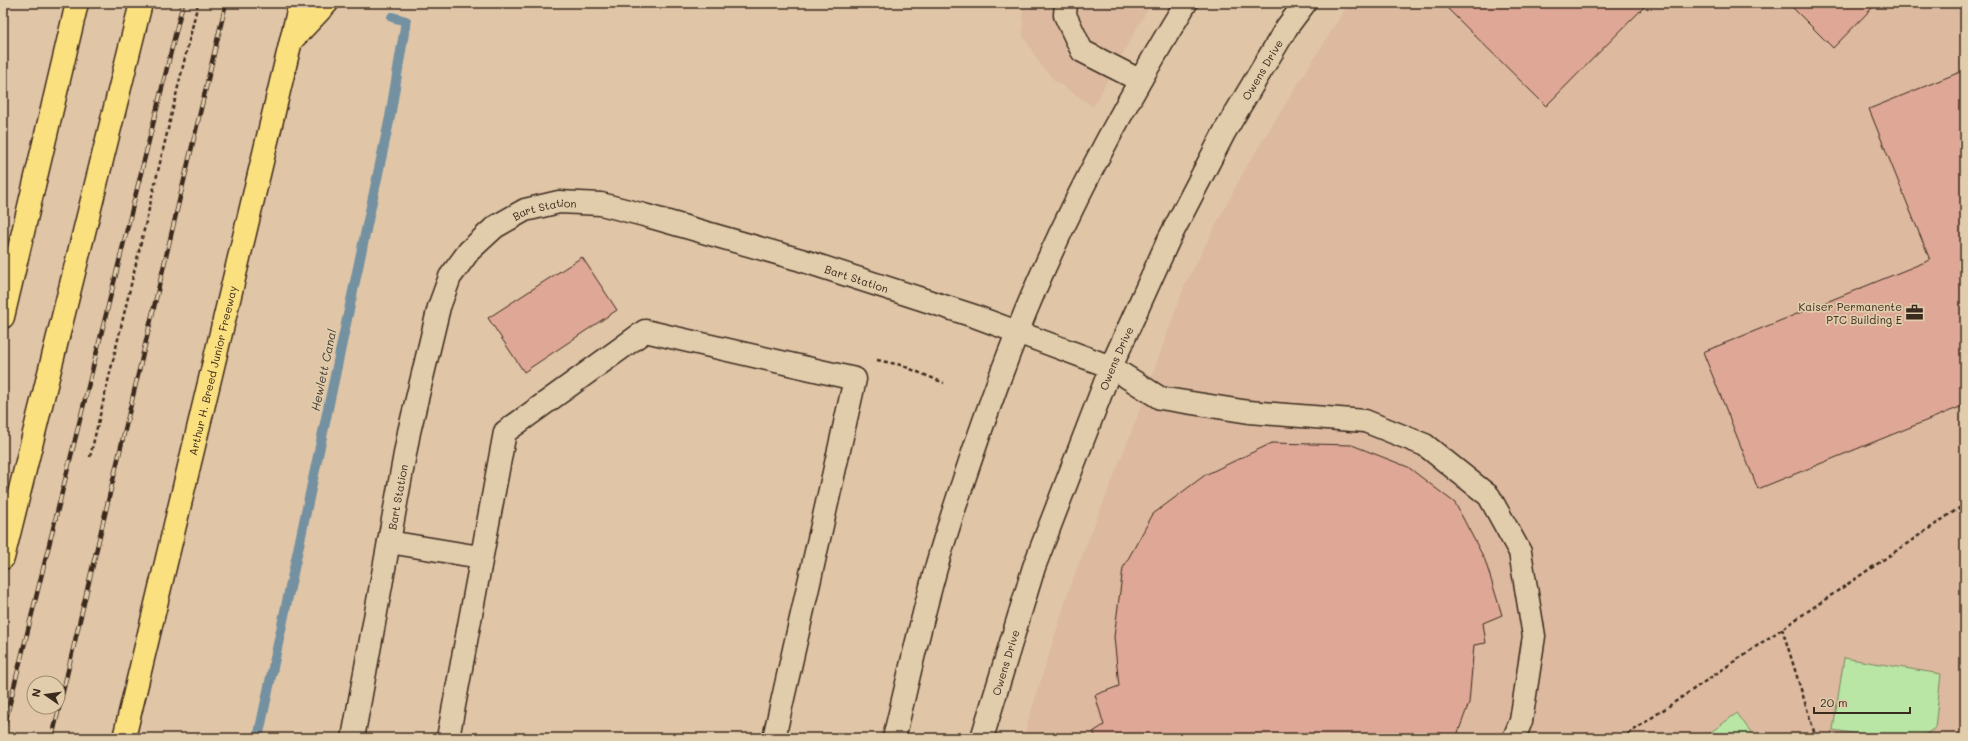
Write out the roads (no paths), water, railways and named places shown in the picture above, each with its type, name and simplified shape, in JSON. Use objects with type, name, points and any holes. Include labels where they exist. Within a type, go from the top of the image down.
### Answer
[{"type":"highway","points":[[3,317],[77,3]]},
{"type":"highway","points":[[3,558],[141,3]]},
{"type":"highway","name":"Arthur H. Breed Junior Freeway","points":[[124,738],[300,3]]},
{"type":"highway","points":[[292,40],[327,3]]},
{"type":"street","points":[[1066,3],[1065,15],[1082,51],[1139,80]]},
{"type":"street","points":[[894,738],[918,637],[944,542],[978,439],[1017,332],[1056,243],[1103,149],[1139,80],[1186,3]]},
{"type":"street","name":"Owens Drive","points":[[982,738],[1034,567],[1111,367],[1168,241],[1225,131],[1288,27],[1305,3]]},
{"type":"street","name":"Bart Station","points":[[353,738],[409,432],[424,364],[439,307],[450,277],[469,252],[495,228],[525,210],[559,202],[601,204],[637,213],[801,260],[974,316],[1111,367],[1160,398],[1249,412],[1365,421],[1425,445],[1489,496],[1520,552],[1534,636],[1521,721],[1514,738]]},
{"type":"street","points":[[448,738],[480,557],[505,432],[645,331],[855,379],[774,738]]},
{"type":"street","points":[[389,542],[480,557]]},
{"type":"waterway","name":"Hewlett Canal","points":[[258,738],[390,117],[406,21],[392,17]]},
{"type":"railway","points":[[3,731],[183,3]]},
{"type":"railway","points":[[52,738],[226,3]]},
{"type":"place","name":"Kaiser Permanente PTC Building E","points":[[1915,312]]}]
